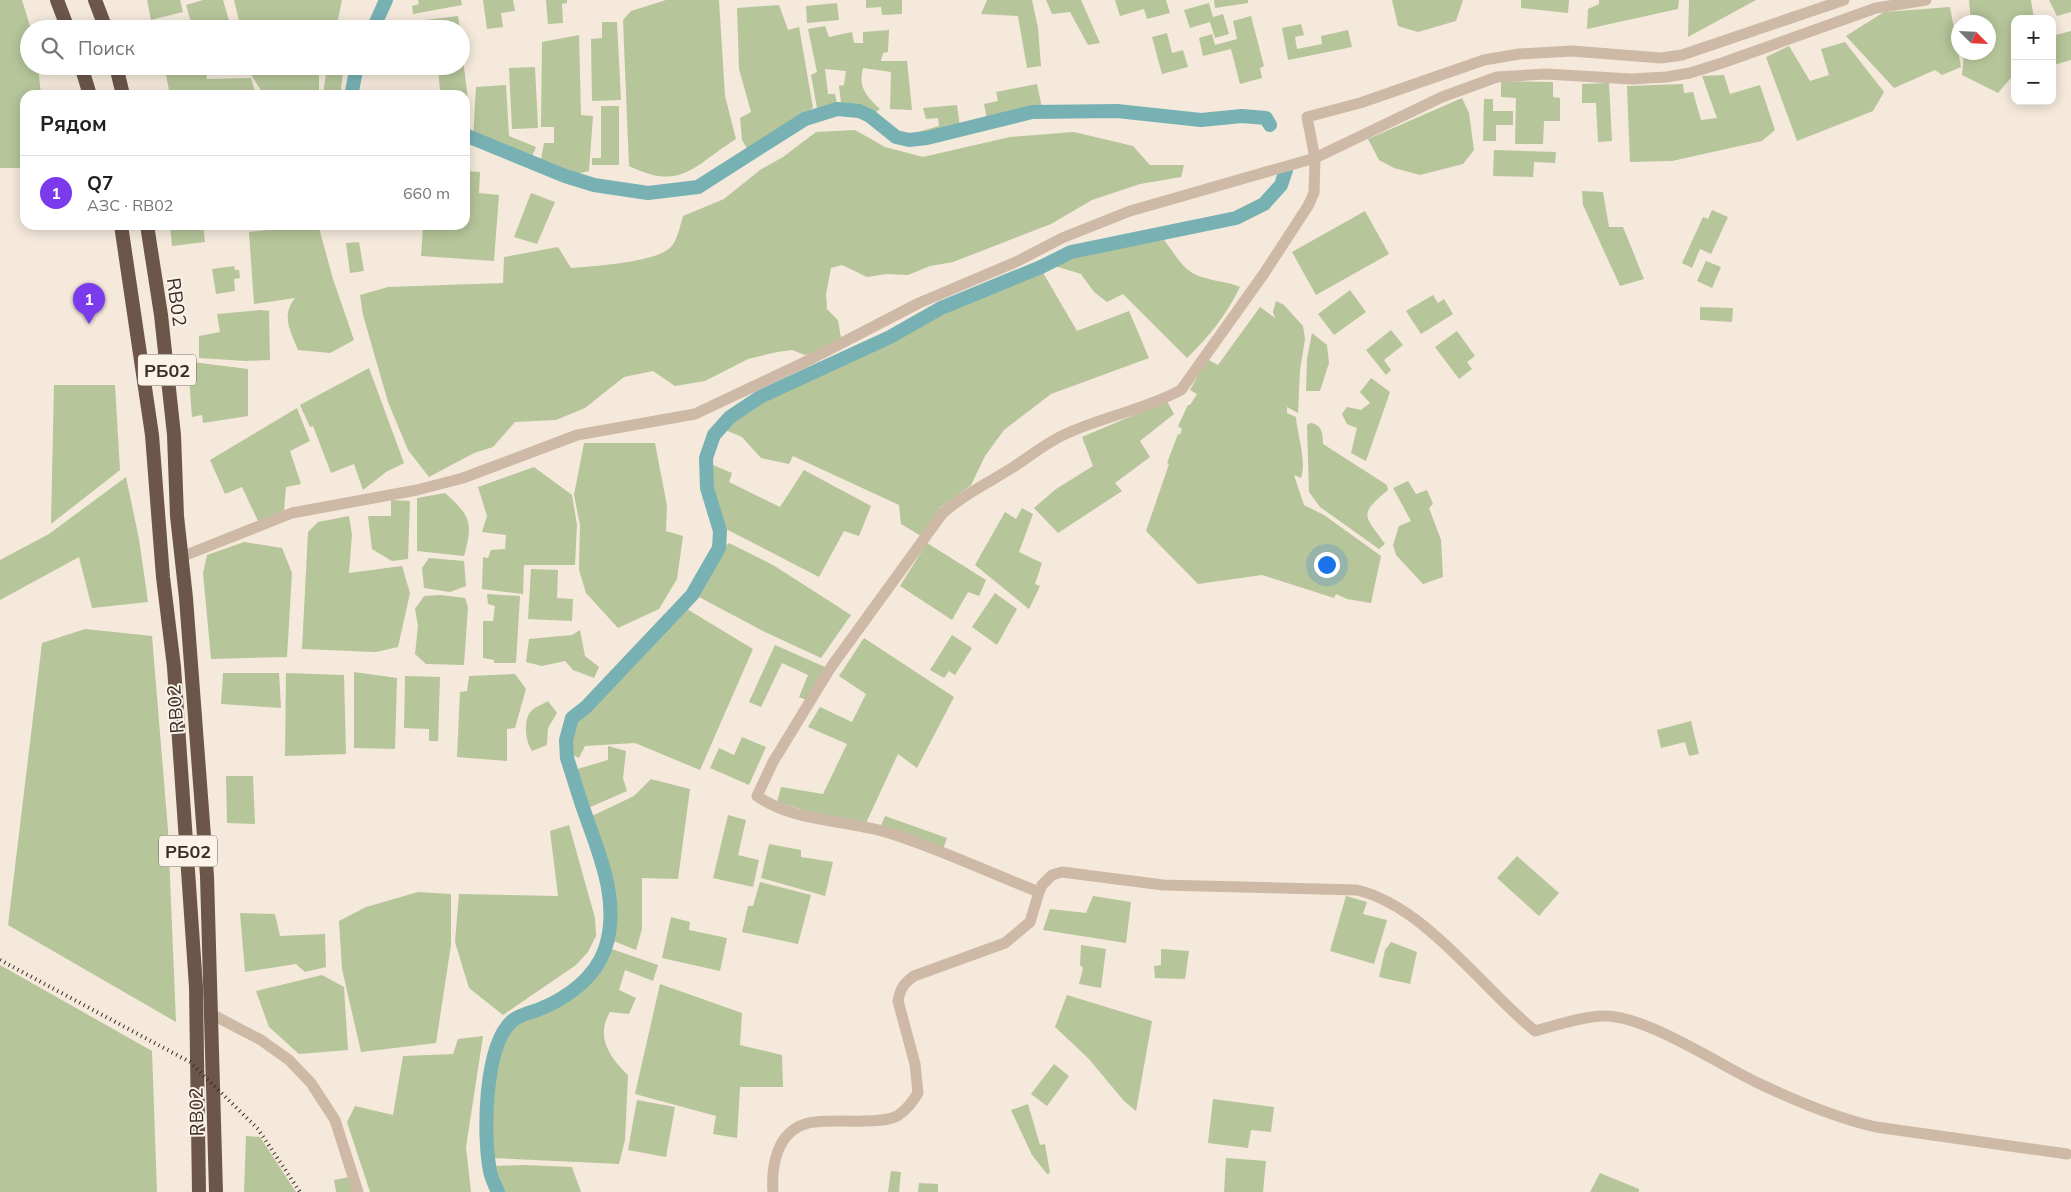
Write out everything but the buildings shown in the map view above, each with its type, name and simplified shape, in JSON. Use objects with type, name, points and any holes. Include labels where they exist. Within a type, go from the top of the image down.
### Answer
[{"type":"highway","points":[[57,0],[65,20]]},
{"type":"highway","points":[[95,0],[103,20]]},
{"type":"highway","points":[[84,75],[88,90]]},
{"type":"highway","points":[[118,75],[122,90]]},
{"type":"highway","name":"RB02","points":[[122,230],[152,435],[157,511],[174,667],[196,986],[199,1192]]},
{"type":"highway","name":"RB02","points":[[148,230],[161,315],[174,435],[181,557],[207,876],[213,1015],[216,1192]]},
{"type":"street","points":[[181,557],[292,513],[417,490],[463,478],[577,435],[695,414],[805,362],[919,303],[1018,262],[1062,238],[1130,211],[1315,158],[1442,97],[1497,77],[1546,74],[1631,80],[1666,78],[1684,64],[1844,0]]},
{"type":"street","points":[[1039,892],[888,833],[793,814],[757,796],[774,762],[831,667],[942,514],[956,501],[1015,466],[1050,442],[1071,431],[1163,400],[1181,390],[1263,275],[1308,206],[1314,193],[1315,158],[1306,117],[1360,103],[1484,60],[1550,51],[1661,58],[1684,64],[1876,8],[1926,0]]},
{"type":"street","points":[[773,1192],[773,1166],[778,1149],[794,1129],[807,1123],[882,1120],[896,1116],[909,1106],[918,1093],[915,1064],[898,1001],[900,990],[914,976],[1005,943],[1030,922],[1042,885],[1052,875],[1062,872],[1163,885],[1357,890],[1372,894],[1387,900],[1454,951],[1507,1009],[1535,1031],[1605,1016],[1628,1020],[1684,1044],[1759,1084],[1848,1120],[1876,1127],[2068,1154]]},
{"type":"street","points":[[213,1015],[261,1040],[289,1060],[311,1083],[335,1120],[358,1192]]},
{"type":"green space","points":[[0,0],[22,0],[28,20],[20,20],[20,75],[39,75],[40,90],[20,90],[20,168],[0,168]]},
{"type":"green space","points":[[147,0],[180,0],[183,12],[151,20]]},
{"type":"green space","points":[[203,0],[223,0],[229,20],[190,20],[186,5]]},
{"type":"green space","points":[[234,0],[342,0],[338,20],[239,20]]},
{"type":"green space","points":[[418,0],[461,0],[462,5],[413,14],[412,6],[419,4]]},
{"type":"green space","points":[[483,0],[513,0],[515,11],[501,13],[503,27],[487,29]]},
{"type":"green space","points":[[546,0],[567,0],[567,3],[562,4],[563,23],[548,24]]},
{"type":"green space","points":[[666,0],[719,0],[725,96],[736,139],[698,166],[675,176],[647,173],[629,166],[623,20],[631,11]]},
{"type":"green space","points":[[866,0],[902,0],[902,14],[882,15],[881,7],[866,8]]},
{"type":"green space","points":[[987,0],[1032,0],[1038,28],[1041,66],[1027,68],[1018,16],[981,14]]},
{"type":"green space","points":[[1046,0],[1081,0],[1100,43],[1088,45],[1070,12],[1052,14]]},
{"type":"green space","points":[[1115,0],[1166,0],[1170,13],[1147,19],[1144,9],[1120,16]]},
{"type":"green space","points":[[1214,0],[1248,0],[1248,3],[1215,8]]},
{"type":"green space","points":[[1392,0],[1463,0],[1456,21],[1418,32],[1398,26]]},
{"type":"green space","points":[[1521,0],[1569,0],[1568,13],[1521,8]]},
{"type":"green space","points":[[1599,0],[1679,0],[1678,9],[1587,29],[1588,9],[1599,4]]},
{"type":"green space","points":[[1689,0],[1756,0],[1688,37]]},
{"type":"green space","points":[[1969,0],[2031,0],[2033,15],[2011,15],[2011,78],[1998,93],[1962,75],[1963,60],[1996,60],[1996,15],[1970,15]]},
{"type":"green space","points":[[2049,0],[2071,0],[2071,12],[2057,16]]},
{"type":"green space","points":[[837,3],[839,20],[807,23],[806,6]]},
{"type":"green space","points":[[1209,3],[1213,17],[1223,14],[1229,34],[1215,38],[1210,22],[1190,28],[1184,10]]},
{"type":"green space","points":[[779,5],[788,30],[799,27],[813,108],[748,150],[742,140],[740,118],[751,112],[739,69],[737,8]]},
{"type":"green space","points":[[1950,7],[1951,60],[1960,60],[1961,67],[1942,75],[1935,70],[1894,88],[1846,36],[1884,12]]},
{"type":"green space","points":[[458,16],[459,20],[425,20]]},
{"type":"green space","points":[[1251,16],[1264,66],[1260,68],[1262,78],[1240,84],[1231,49],[1203,56],[1199,38],[1212,34],[1215,45],[1237,39],[1233,21]]},
{"type":"green space","points":[[602,22],[617,22],[621,100],[592,101],[591,39],[602,38]]},
{"type":"green space","points":[[1301,24],[1304,35],[1295,37],[1297,49],[1322,44],[1321,36],[1348,30],[1352,47],[1288,60],[1282,28]]},
{"type":"green space","points":[[825,26],[829,37],[852,32],[854,43],[863,43],[863,32],[889,30],[888,52],[883,53],[881,61],[907,61],[912,110],[890,109],[891,72],[863,68],[862,86],[864,91],[880,109],[873,114],[860,106],[841,103],[839,86],[844,85],[846,71],[825,69],[828,94],[835,94],[837,103],[817,108],[811,75],[817,72],[808,29]]},
{"type":"green space","points":[[2071,31],[2071,60],[2056,64],[2056,60],[2056,35]]},
{"type":"green space","points":[[1167,33],[1172,53],[1183,50],[1188,67],[1162,74],[1152,37]]},
{"type":"green space","points":[[579,35],[581,115],[593,116],[589,171],[574,175],[541,160],[544,143],[554,143],[554,127],[541,127],[542,42]]},
{"type":"green space","points":[[1845,42],[1884,92],[1873,111],[1797,141],[1766,57],[1789,46],[1810,81],[1829,75],[1821,49]]},
{"type":"green space","points":[[535,67],[538,128],[512,129],[509,68]]},
{"type":"green space","points":[[166,75],[206,75],[207,79],[251,78],[255,90],[169,90]]},
{"type":"green space","points":[[251,75],[319,75],[319,90],[261,90]]},
{"type":"green space","points":[[326,75],[343,75],[341,90],[324,90]]},
{"type":"green space","points":[[439,75],[465,75],[467,90],[440,90]]},
{"type":"green space","points":[[1724,75],[1730,94],[1760,85],[1775,130],[1762,141],[1672,161],[1630,162],[1627,86],[1683,84],[1684,93],[1693,92],[1701,120],[1717,118],[1702,76]]},
{"type":"green space","points":[[1501,81],[1553,82],[1553,97],[1560,98],[1560,121],[1544,121],[1543,144],[1515,144],[1516,98],[1501,97]]},
{"type":"green space","points":[[1609,83],[1612,141],[1598,142],[1596,103],[1582,103],[1582,84]]},
{"type":"green space","points":[[1037,84],[1042,108],[987,119],[984,104],[998,101],[996,92]]},
{"type":"green space","points":[[506,85],[509,136],[536,147],[531,159],[501,146],[473,139],[476,87]]},
{"type":"green space","points":[[1462,98],[1469,113],[1474,150],[1463,164],[1420,175],[1394,168],[1379,160],[1368,139]]},
{"type":"green space","points":[[1484,99],[1493,99],[1493,111],[1513,111],[1513,125],[1496,125],[1496,141],[1483,141]]},
{"type":"green space","points":[[957,105],[960,127],[919,138],[918,132],[939,126],[938,118],[926,119],[923,108]]},
{"type":"green space","points":[[601,106],[619,106],[619,165],[592,165],[592,158],[601,158]]},
{"type":"green space","points":[[855,130],[885,147],[923,157],[1010,137],[1074,132],[1133,146],[1150,165],[1184,165],[1181,177],[1140,184],[1092,200],[1051,224],[953,262],[930,266],[908,275],[886,274],[867,277],[842,265],[831,268],[826,294],[827,309],[838,320],[841,338],[816,353],[805,355],[792,350],[777,352],[748,359],[705,381],[675,386],[653,371],[624,377],[585,408],[556,420],[515,422],[493,447],[474,453],[429,477],[408,450],[388,402],[363,315],[360,295],[388,287],[503,283],[504,257],[558,247],[571,268],[622,263],[662,253],[673,245],[683,216],[724,199],[760,170],[783,157],[816,132]]},
{"type":"green space","points":[[1494,150],[1556,152],[1555,163],[1534,162],[1533,177],[1493,176]]},
{"type":"green space","points":[[470,171],[480,172],[479,193],[499,195],[494,261],[421,256],[423,230],[470,230]]},
{"type":"green space","points":[[1582,191],[1603,192],[1609,227],[1623,227],[1644,279],[1620,286],[1583,205]]},
{"type":"green space","points":[[531,193],[555,202],[537,244],[514,237]]},
{"type":"green space","points":[[1712,210],[1728,217],[1711,254],[1700,249],[1692,268],[1682,263],[1703,217],[1708,219]]},
{"type":"green space","points":[[1365,211],[1389,254],[1316,295],[1292,252]]},
{"type":"green space","points":[[170,230],[204,230],[205,242],[172,246]]},
{"type":"green space","points":[[320,230],[333,279],[354,340],[330,353],[298,350],[288,323],[288,311],[295,298],[254,304],[249,232]]},
{"type":"green space","points":[[1164,240],[1192,273],[1240,287],[1217,325],[1187,358],[1123,294],[1107,302],[1094,292],[1081,274],[1055,266],[1094,250]]},
{"type":"green space","points":[[359,242],[364,271],[350,273],[346,243]]},
{"type":"green space","points":[[1706,261],[1721,267],[1712,288],[1697,281]]},
{"type":"green space","points":[[234,266],[235,270],[239,270],[240,278],[234,279],[235,291],[216,294],[212,269]]},
{"type":"green space","points":[[1042,271],[1077,331],[1129,311],[1149,358],[1051,394],[1004,430],[985,456],[971,485],[941,507],[921,536],[901,524],[899,505],[793,456],[789,464],[761,458],[742,437],[723,429],[733,418],[763,400],[891,340],[943,312]]},
{"type":"green space","points":[[1350,290],[1366,312],[1334,335],[1318,314]]},
{"type":"green space","points":[[1433,295],[1438,303],[1444,299],[1453,314],[1421,334],[1406,311]]},
{"type":"green space","points":[[1276,301],[1284,305],[1303,326],[1305,339],[1300,370],[1298,413],[1287,407],[1287,413],[1296,417],[1303,463],[1301,478],[1294,475],[1304,505],[1324,515],[1381,556],[1371,603],[1347,599],[1336,594],[1334,598],[1262,575],[1198,584],[1146,531],[1169,464],[1167,463],[1178,434],[1180,435],[1182,429],[1178,426],[1188,405],[1190,405],[1197,394],[1190,390],[1207,359],[1218,365],[1260,307],[1275,318],[1273,312]]},
{"type":"green space","points":[[1700,307],[1733,308],[1732,322],[1700,320]]},
{"type":"green space","points":[[269,311],[270,360],[246,361],[199,358],[199,336],[220,332],[217,314]]},
{"type":"green space","points":[[1391,330],[1403,345],[1384,360],[1391,370],[1386,375],[1366,350]]},
{"type":"green space","points":[[1457,331],[1475,356],[1467,362],[1472,369],[1459,379],[1435,347]]},
{"type":"green space","points":[[1312,333],[1327,345],[1329,363],[1320,391],[1306,391],[1307,359]]},
{"type":"green space","points":[[192,362],[248,369],[248,416],[203,423],[202,415],[192,417],[189,378]]},
{"type":"green space","points":[[369,368],[404,463],[386,472],[363,490],[354,464],[331,473],[313,426],[310,427],[300,405]]},
{"type":"green space","points":[[1371,378],[1390,392],[1366,461],[1351,453],[1357,428],[1347,424],[1342,414],[1347,407],[1361,410],[1370,403],[1360,392]]},
{"type":"green space","points":[[54,385],[115,385],[120,470],[51,524]]},
{"type":"green space","points":[[1167,401],[1174,414],[1140,441],[1150,457],[1115,483],[1122,491],[1058,533],[1034,508],[1056,489],[1093,466],[1082,437]]},
{"type":"green space","points":[[297,408],[310,441],[290,451],[301,484],[286,487],[284,512],[258,521],[242,487],[225,494],[210,460]]},
{"type":"green space","points":[[1310,423],[1319,427],[1322,433],[1323,444],[1387,485],[1388,490],[1372,505],[1367,516],[1385,544],[1379,549],[1320,507],[1309,492],[1307,425]]},
{"type":"green space","points":[[584,443],[655,443],[667,506],[666,531],[683,536],[677,579],[659,609],[618,628],[586,593],[579,570],[580,525],[574,495]]},
{"type":"green space","points":[[713,465],[732,473],[729,482],[780,507],[804,470],[871,506],[859,536],[844,531],[819,577],[726,529],[712,481]]},
{"type":"green space","points":[[534,467],[572,495],[577,525],[575,565],[524,565],[523,594],[482,589],[483,557],[488,558],[491,550],[505,549],[506,535],[482,532],[487,516],[478,487]]},
{"type":"green space","points":[[126,477],[139,539],[148,602],[92,608],[79,557],[0,600],[0,560],[49,534]]},
{"type":"green space","points":[[1408,481],[1416,494],[1427,490],[1433,504],[1429,508],[1441,540],[1443,577],[1423,584],[1396,555],[1393,545],[1399,526],[1411,521],[1393,488]]},
{"type":"green space","points":[[445,493],[465,514],[468,521],[469,528],[464,556],[417,551],[417,498]]},
{"type":"green space","points":[[391,500],[410,501],[408,559],[392,561],[372,549],[368,516],[391,516]]},
{"type":"green space","points":[[1022,508],[1033,514],[1019,552],[1042,563],[1035,584],[1040,586],[1029,609],[975,565],[1005,512],[1016,519]]},
{"type":"green space","points":[[349,516],[352,535],[349,573],[402,566],[410,593],[398,647],[376,652],[302,649],[308,532],[318,522]]},
{"type":"green space","points":[[244,542],[282,548],[292,573],[287,657],[211,659],[203,573],[207,555]]},
{"type":"green space","points":[[729,543],[773,565],[851,615],[821,658],[765,632],[697,596],[721,549]]},
{"type":"green space","points":[[927,543],[986,580],[979,596],[968,592],[952,620],[900,586]]},
{"type":"green space","points":[[429,558],[464,561],[466,586],[450,592],[424,588],[422,568]]},
{"type":"green space","points":[[531,569],[558,570],[557,598],[573,599],[572,621],[528,619]]},
{"type":"green space","points":[[995,593],[1017,609],[997,645],[972,627]]},
{"type":"green space","points":[[487,594],[520,596],[516,663],[494,663],[494,660],[483,658],[483,621],[493,621],[495,606],[488,604]]},
{"type":"green space","points":[[440,595],[465,598],[468,607],[464,665],[426,664],[415,654],[418,626],[415,609],[424,596]]},
{"type":"green space","points":[[687,609],[753,649],[700,770],[635,743],[585,746],[579,758],[568,753],[569,734],[576,719],[668,624]]},
{"type":"green space","points":[[85,629],[152,636],[168,830],[176,1022],[8,925],[42,643]]},
{"type":"green space","points":[[580,630],[585,656],[599,667],[594,678],[573,670],[565,661],[542,666],[526,662],[529,639],[572,635]]},
{"type":"green space","points":[[952,635],[972,648],[955,675],[949,671],[944,678],[930,670]]},
{"type":"green space","points":[[864,638],[954,697],[917,768],[898,754],[866,823],[814,813],[777,802],[781,787],[823,794],[847,744],[808,727],[820,707],[852,722],[866,694],[839,676]]},
{"type":"green space","points":[[775,645],[825,667],[809,701],[799,697],[808,675],[782,663],[761,707],[749,702]]},
{"type":"green space","points":[[354,672],[397,678],[395,749],[354,748]]},
{"type":"green space","points":[[223,673],[279,673],[281,708],[221,704]]},
{"type":"green space","points":[[286,673],[344,675],[346,754],[285,756]]},
{"type":"green space","points":[[515,674],[526,689],[515,728],[507,729],[507,761],[457,757],[460,692],[467,691],[469,676]]},
{"type":"green space","points":[[405,676],[440,677],[438,741],[429,741],[429,729],[404,728]]},
{"type":"green space","points":[[548,701],[557,713],[548,728],[547,745],[532,751],[526,734],[528,716],[534,709]]},
{"type":"green space","points":[[1691,721],[1699,754],[1689,756],[1685,742],[1661,748],[1657,730]]},
{"type":"green space","points":[[742,737],[766,747],[749,785],[710,768],[719,748],[734,755]]},
{"type":"green space","points":[[608,746],[626,751],[623,778],[627,791],[586,809],[574,770],[608,760]]},
{"type":"green space","points":[[226,776],[253,776],[255,824],[227,823]]},
{"type":"green space","points":[[651,779],[690,789],[678,879],[642,878],[642,929],[636,950],[611,940],[612,908],[609,877],[602,846],[592,816],[634,796]]},
{"type":"green space","points":[[728,815],[746,820],[738,855],[759,860],[753,887],[713,878]]},
{"type":"green space","points":[[885,816],[947,838],[943,849],[880,828]]},
{"type":"green space","points":[[569,825],[595,918],[596,936],[588,952],[576,965],[503,1015],[469,988],[455,942],[459,894],[558,896],[550,831]]},
{"type":"green space","points":[[769,844],[801,850],[801,857],[833,862],[825,896],[761,878]]},
{"type":"green space","points":[[1517,856],[1559,893],[1539,916],[1497,878]]},
{"type":"green space","points":[[760,882],[811,895],[798,944],[742,932],[748,906],[753,906]]},
{"type":"green space","points":[[418,892],[451,894],[451,945],[436,1043],[361,1052],[342,969],[339,921],[366,907]]},
{"type":"green space","points":[[1093,896],[1131,902],[1126,943],[1043,930],[1050,909],[1086,913]]},
{"type":"green space","points":[[1346,896],[1367,902],[1363,914],[1387,920],[1374,964],[1330,951]]},
{"type":"green space","points":[[240,913],[275,914],[280,936],[325,934],[326,967],[305,972],[296,964],[245,972]]},
{"type":"green space","points":[[671,917],[690,922],[689,930],[727,938],[720,971],[662,958]]},
{"type":"green space","points":[[1391,942],[1417,952],[1410,984],[1379,977],[1385,950]]},
{"type":"green space","points":[[1081,945],[1106,949],[1101,988],[1079,984],[1083,968],[1080,965]]},
{"type":"green space","points":[[609,948],[658,965],[653,981],[625,970],[619,990],[636,998],[629,1014],[610,1012],[604,1030],[604,1038],[610,1054],[628,1075],[625,1140],[619,1164],[492,1158],[490,1082],[501,1046],[517,1023],[577,993],[594,974]]},
{"type":"green space","points":[[1161,949],[1189,951],[1185,979],[1155,978],[1154,966],[1161,965]]},
{"type":"green space","points":[[0,965],[152,1051],[157,1192],[0,1192]]},
{"type":"green space","points":[[322,975],[344,987],[348,1050],[299,1054],[269,1027],[256,991]]},
{"type":"green space","points":[[660,984],[742,1013],[740,1045],[782,1055],[783,1087],[740,1087],[737,1138],[713,1134],[716,1116],[635,1094]]},
{"type":"green space","points":[[1067,995],[1152,1021],[1136,1111],[1124,1101],[1088,1058],[1055,1027]]},
{"type":"green space","points":[[483,1036],[466,1147],[471,1192],[370,1192],[347,1122],[355,1106],[393,1115],[403,1056],[453,1054],[458,1039]]},
{"type":"green space","points":[[1054,1064],[1069,1076],[1047,1106],[1031,1094]]},
{"type":"green space","points":[[1213,1099],[1274,1107],[1271,1132],[1251,1130],[1248,1148],[1208,1143]]},
{"type":"green space","points":[[637,1100],[675,1107],[666,1157],[628,1150]]},
{"type":"green space","points":[[1028,1104],[1040,1145],[1045,1144],[1050,1173],[1047,1174],[1032,1155],[1011,1110]]},
{"type":"green space","points":[[246,1136],[260,1137],[296,1192],[244,1192]]},
{"type":"green space","points":[[1226,1158],[1266,1161],[1263,1192],[1224,1192]]},
{"type":"green space","points":[[492,1166],[572,1167],[581,1192],[501,1192],[492,1173]]},
{"type":"green space","points":[[891,1171],[901,1172],[899,1192],[888,1192]]},
{"type":"green space","points":[[1600,1173],[1639,1189],[1639,1192],[1590,1192]]},
{"type":"green space","points":[[349,1177],[354,1192],[336,1192],[334,1180]]},
{"type":"green space","points":[[919,1183],[938,1184],[938,1192],[918,1192]]},
{"type":"waterway","points":[[377,20],[386,0]]},
{"type":"waterway","points":[[352,90],[355,75]]},
{"type":"waterway","points":[[470,137],[565,176],[594,185],[648,193],[698,187],[805,119],[837,109],[859,111],[870,116],[896,137],[909,140],[927,138],[1032,112],[1117,111],[1201,120],[1242,116],[1266,118],[1270,125]]},
{"type":"waterway","points":[[498,1192],[490,1171],[487,1115],[491,1070],[503,1033],[512,1021],[521,1015],[540,1009],[560,999],[579,986],[600,959],[605,949],[609,930],[611,911],[605,874],[567,758],[566,740],[572,718],[586,707],[692,595],[719,548],[720,531],[707,488],[706,458],[714,435],[730,417],[760,397],[890,337],[941,308],[1041,267],[1071,252],[1236,218],[1264,204],[1281,185],[1286,170]]},
{"type":"railway","points":[[0,960],[190,1062],[258,1129],[300,1192]]},
{"type":"place","name":"Q7","points":[[89,324]]}]
